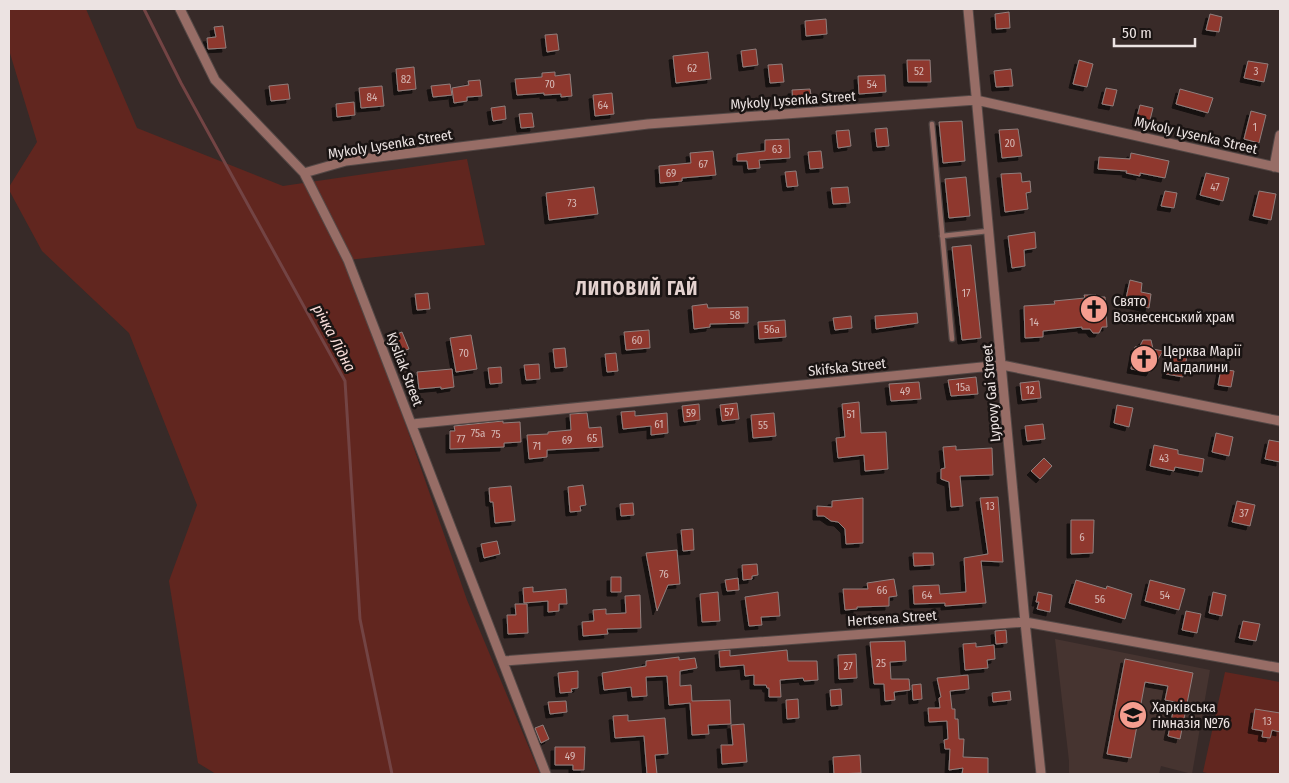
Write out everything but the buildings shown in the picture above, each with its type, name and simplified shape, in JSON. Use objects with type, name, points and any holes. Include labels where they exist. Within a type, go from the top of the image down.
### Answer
[{"type":"street","name":"Kysliak Street","points":[[180,9],[215,80],[304,173],[348,260],[546,774]]},
{"type":"street","name":"Lypovy Gai Street","points":[[968,9],[1041,774]]},
{"type":"street","name":"Mykoly Lysenka Street","points":[[304,173],[346,161],[648,124],[976,100],[1277,168]]},
{"type":"street","points":[[1277,168],[1280,135]]},
{"type":"street","name":"Skifska Street","points":[[412,424],[1002,366],[1280,421]]},
{"type":"street","name":"Hertsena Street","points":[[503,661],[1025,622],[1280,668]]},
{"type":"lane","points":[[932,124],[952,339]]},
{"type":"lane","points":[[942,236],[989,231]]},
{"type":"shaded area","points":[[9,9],[86,9],[137,128],[283,186],[467,159],[485,245],[348,260],[467,600],[540,774],[216,774],[198,763],[169,581],[197,505],[129,333],[42,251],[9,190],[9,187],[37,142],[9,50]]},
{"type":"shaded area","name":"Харківська гімназія №76","points":[[1055,639],[1210,670],[1192,774],[1161,766],[1159,774],[1069,774]]},
{"type":"shaded area","points":[[1225,672],[1280,682],[1280,774],[1211,774],[1203,772]]},
{"type":"waterway","name":"річка Лідна","points":[[144,9],[181,83],[345,381],[360,619],[392,774]]},
{"type":"place","name":"Свято Вознесенський храм","points":[[1094,309]]},
{"type":"place","name":"Церква Марії Магдалини","points":[[1144,359]]},
{"type":"place","name":"Харківська гімназія №76","points":[[1133,715]]},
{"type":"district","name":"ЛИПОВИЙ ГАЙ","points":[[637,288]]}]
